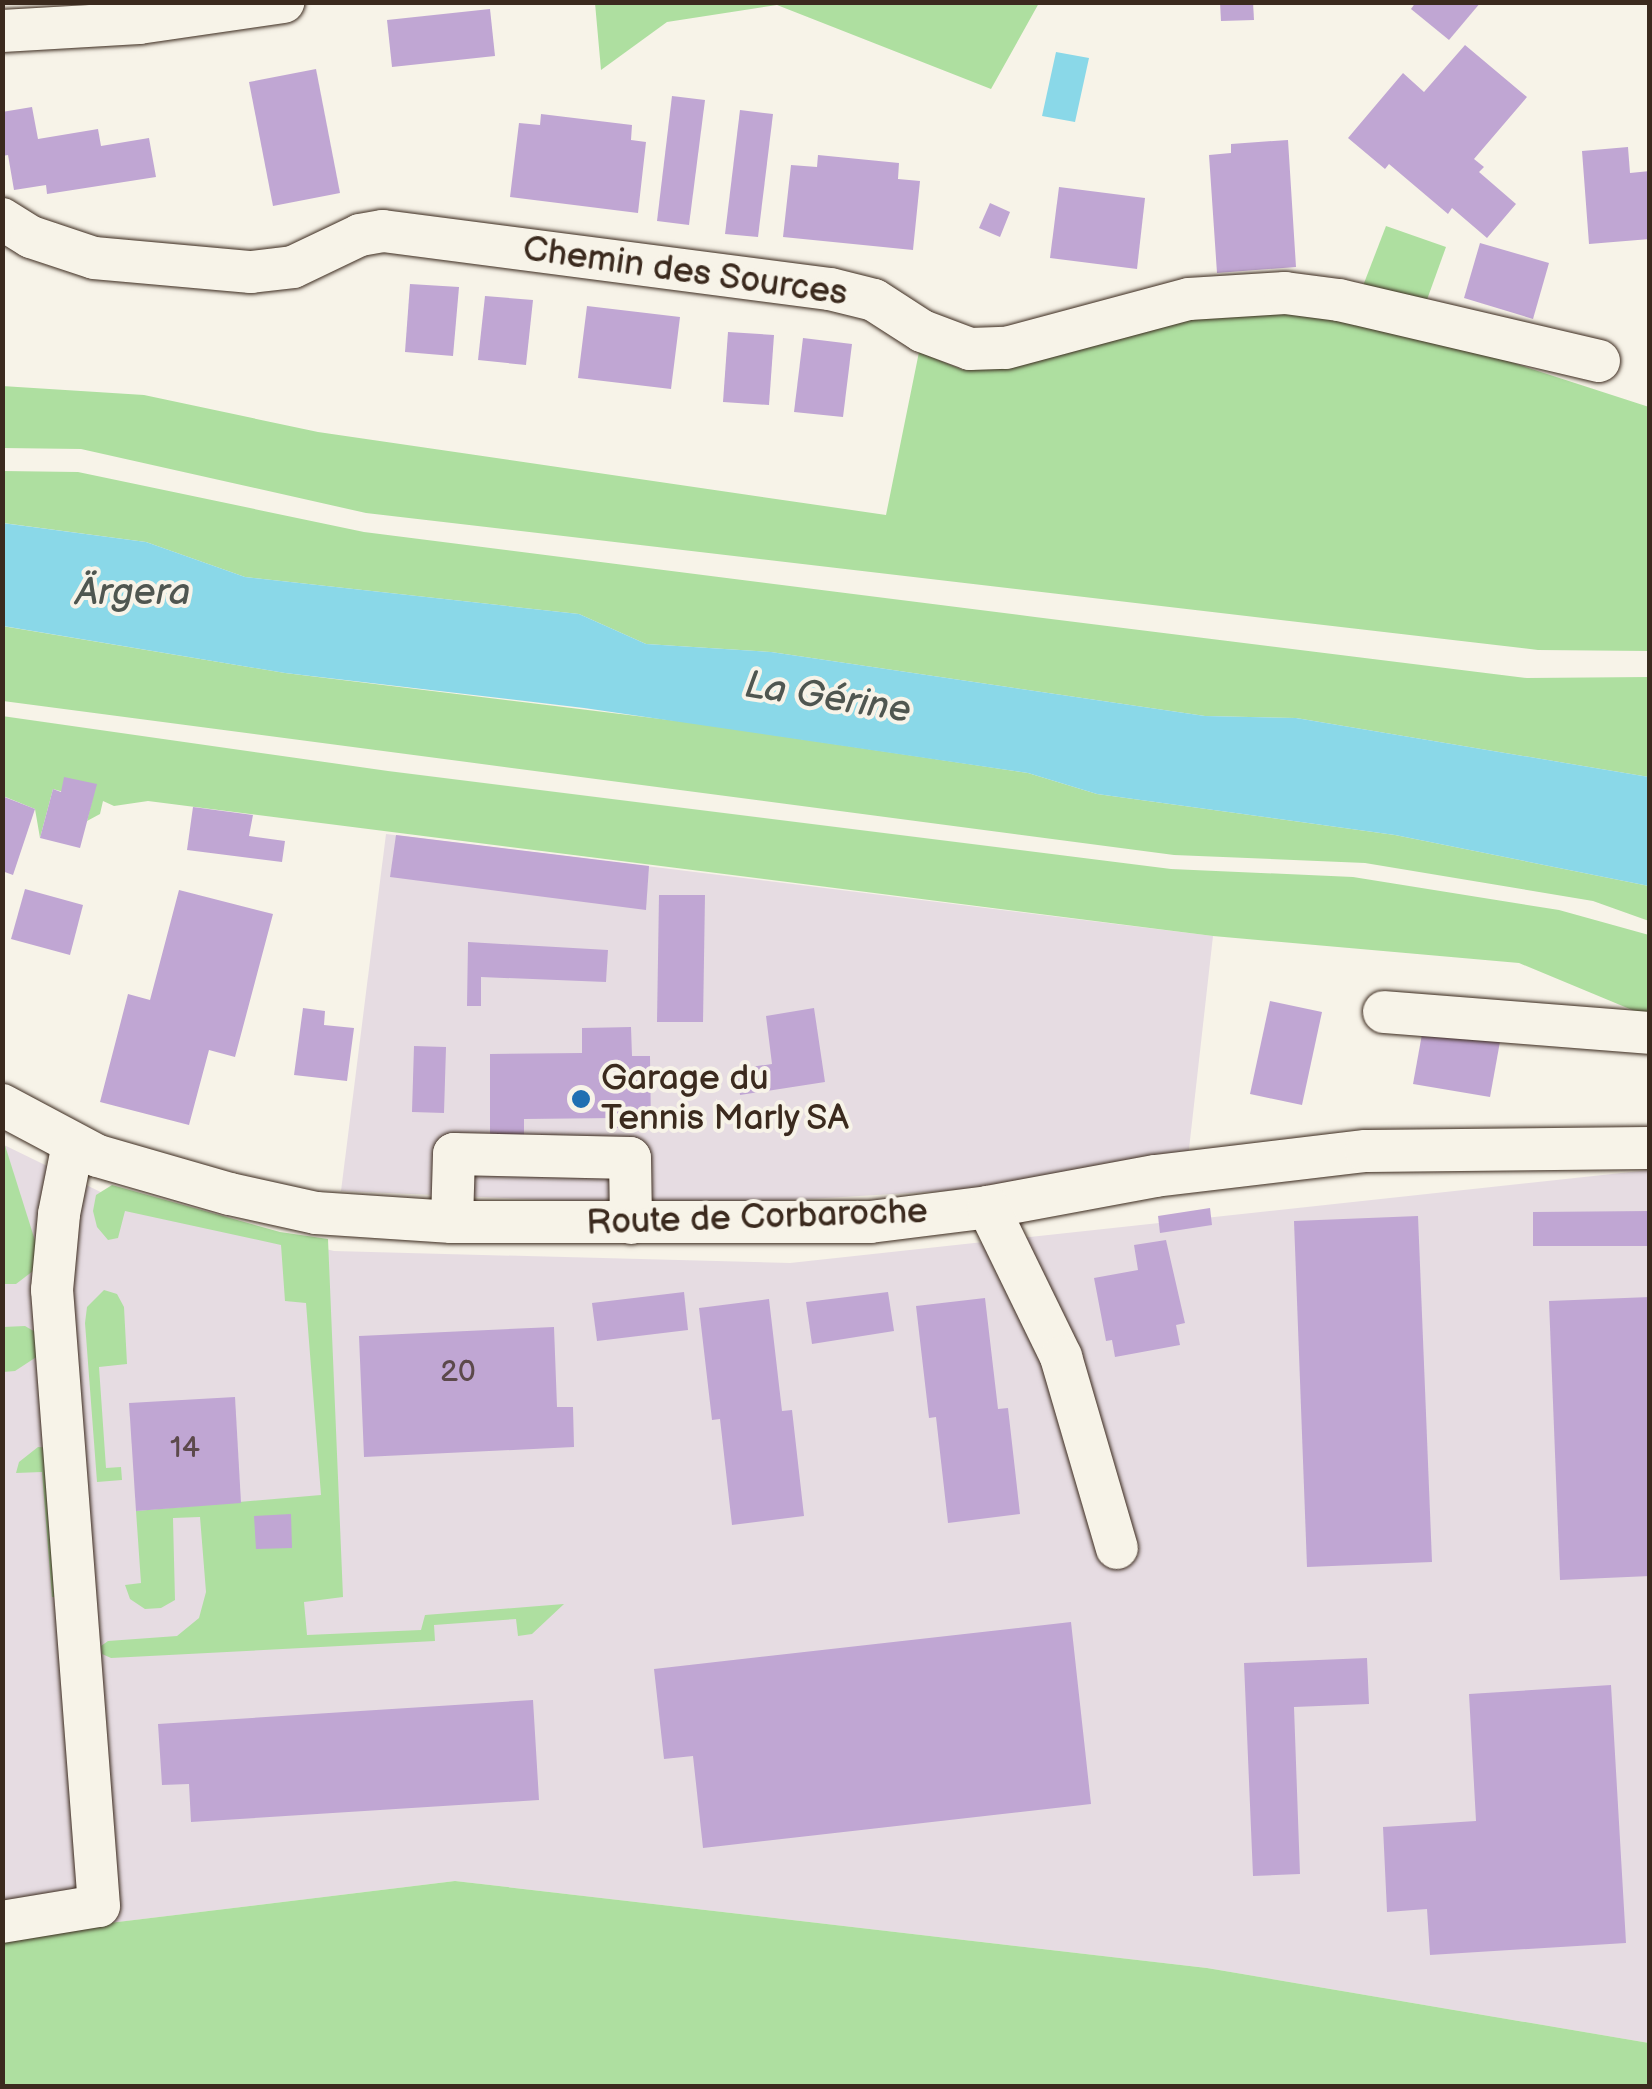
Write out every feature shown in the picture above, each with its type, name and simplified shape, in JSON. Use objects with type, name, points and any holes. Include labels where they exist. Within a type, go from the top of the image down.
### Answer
[{"type":"street","points":[[2,31],[139,23],[283,2]]},
{"type":"street","name":"Chemin des Sources","points":[[2,219],[32,236],[94,258],[251,272],[293,267],[360,235],[384,231],[811,287],[874,300],[922,331],[970,349],[1006,348],[1189,299],[1285,293],[1339,300],[1599,361]]},
{"type":"street","points":[[1384,1012],[1650,1033]]},
{"type":"street","name":"Route de Corbaroche","points":[[2,1105],[73,1144],[230,1194],[316,1212],[452,1222],[870,1222],[988,1207],[1155,1176],[1366,1150],[1649,1142]]},
{"type":"street","points":[[2,1922],[99,1906],[52,1290],[73,1144]]},
{"type":"street","points":[[452,1222],[454,1154],[630,1158],[632,1223]]},
{"type":"street","points":[[988,1207],[1062,1357],[1117,1548]]},
{"type":"shaded area","points":[[386,834],[1213,936],[1188,1158],[978,1189],[690,1206],[341,1191]]},
{"type":"shaded area","points":[[2,1144],[117,1200],[334,1251],[790,1263],[1649,1170],[1649,2043],[1207,1968],[455,1881],[3,1936]]},
{"type":"green space","points":[[595,2],[1039,3],[991,89],[777,5],[667,22],[601,70]]},
{"type":"green space","points":[[1386,226],[1446,247],[1424,308],[1361,291]]},
{"type":"green space","points":[[1289,307],[1449,342],[1649,407],[1649,651],[1538,650],[366,513],[81,449],[3,448],[2,386],[144,395],[318,432],[886,515],[919,352],[963,370],[1006,363],[1193,313]]},
{"type":"green space","points":[[3,471],[78,472],[364,532],[1035,617],[1527,678],[1649,677],[1649,777],[1296,718],[1205,716],[771,652],[646,644],[579,614],[245,577],[146,542],[3,523]]},
{"type":"green space","points":[[2,626],[285,673],[694,723],[1028,773],[1097,794],[1395,835],[1649,886],[1649,921],[1593,901],[1365,863],[1174,855],[3,701]]},
{"type":"green space","points":[[2,716],[388,771],[1171,869],[1353,877],[1559,910],[1649,935],[1649,1017],[1519,963],[1213,936],[148,801],[114,806],[103,801],[100,814],[87,821],[92,800],[53,789],[40,838],[35,809],[3,796]]},
{"type":"green space","points":[[3,1139],[38,1250],[33,1271],[16,1284],[3,1284]]},
{"type":"green space","points":[[112,1185],[280,1232],[328,1239],[343,1597],[304,1602],[307,1635],[421,1630],[425,1615],[564,1604],[532,1634],[518,1636],[516,1619],[434,1625],[435,1641],[111,1658],[102,1654],[101,1646],[108,1641],[177,1636],[199,1618],[206,1592],[200,1517],[173,1518],[175,1600],[161,1608],[145,1609],[130,1599],[125,1585],[141,1583],[136,1511],[321,1495],[306,1303],[285,1301],[281,1245],[125,1211],[118,1238],[108,1240],[97,1227],[93,1211],[96,1195]]},
{"type":"green space","points":[[104,1290],[117,1294],[124,1307],[127,1364],[99,1367],[106,1468],[121,1467],[122,1480],[97,1482],[85,1323],[87,1307]]},
{"type":"green space","points":[[25,1326],[37,1333],[41,1354],[15,1371],[3,1372],[3,1327]]},
{"type":"green space","points":[[38,1447],[53,1448],[65,1597],[52,1597],[42,1472],[16,1473],[19,1462]]},
{"type":"green space","points":[[455,1881],[1207,1968],[1649,2043],[1649,2086],[3,2086],[2,1936]]},
{"type":"water","points":[[1056,52],[1089,58],[1075,122],[1042,116]]},
{"type":"water","name":"Ärgera","points":[[2,523],[146,542],[245,577],[579,614],[646,644],[771,652],[1205,716],[1296,718],[1649,777],[1649,886],[1395,835],[1097,794],[1028,773],[584,708],[285,673],[3,626]]},
{"type":"building","points":[[1220,2],[1253,2],[1254,20],[1221,21]]},
{"type":"building","points":[[1416,2],[1481,2],[1449,40],[1411,9]]},
{"type":"building","points":[[490,9],[495,56],[392,67],[387,20]]},
{"type":"building","points":[[1465,45],[1527,97],[1474,159],[1484,167],[1479,172],[1516,204],[1487,238],[1452,208],[1448,214],[1389,164],[1385,169],[1348,138],[1403,73],[1424,92]]},
{"type":"building","points":[[316,69],[340,193],[273,206],[249,82]]},
{"type":"building","points":[[672,96],[705,100],[689,225],[657,221]]},
{"type":"building","points":[[32,107],[38,139],[98,129],[101,146],[149,138],[156,177],[47,194],[46,185],[14,190],[8,155],[2,156],[2,112]]},
{"type":"building","points":[[740,110],[773,114],[758,237],[725,234]]},
{"type":"building","points":[[541,114],[632,125],[631,140],[646,142],[638,213],[510,197],[519,123],[540,125]]},
{"type":"building","points":[[1288,140],[1296,267],[1217,273],[1209,155],[1231,153],[1231,144]]},
{"type":"building","points":[[1628,147],[1630,173],[1650,171],[1650,239],[1589,244],[1582,151]]},
{"type":"building","points":[[818,155],[899,163],[898,179],[920,181],[913,250],[783,237],[791,165],[817,167]]},
{"type":"building","points":[[1059,187],[1145,198],[1137,269],[1050,258]]},
{"type":"building","points":[[990,203],[1010,212],[1000,237],[979,228]]},
{"type":"building","points":[[1480,243],[1549,263],[1533,319],[1464,298]]},
{"type":"building","points":[[410,284],[459,287],[453,356],[405,352]]},
{"type":"building","points":[[485,296],[533,300],[526,365],[478,360]]},
{"type":"building","points":[[587,306],[680,317],[671,389],[578,378]]},
{"type":"building","points":[[728,332],[774,335],[769,405],[723,402]]},
{"type":"building","points":[[803,338],[852,344],[843,417],[794,412]]},
{"type":"building","points":[[64,777],[97,784],[80,848],[40,838],[53,789],[61,792]]},
{"type":"building","points":[[2,796],[35,809],[13,875],[2,871]]},
{"type":"building","points":[[193,807],[253,815],[249,836],[285,841],[282,862],[187,850]]},
{"type":"building","points":[[396,835],[649,866],[646,910],[390,877]]},
{"type":"building","points":[[25,889],[83,905],[70,955],[11,939]]},
{"type":"building","points":[[179,890],[273,914],[235,1057],[209,1050],[189,1125],[100,1102],[128,994],[150,1000]]},
{"type":"building","points":[[659,895],[705,895],[703,1022],[657,1022]]},
{"type":"building","points":[[468,942],[608,950],[606,982],[481,977],[481,1006],[467,1006]]},
{"type":"building","points":[[1270,1001],[1322,1012],[1302,1105],[1250,1094]]},
{"type":"building","points":[[303,1008],[325,1011],[324,1025],[354,1028],[347,1081],[294,1075]]},
{"type":"building","points":[[814,1008],[825,1082],[740,1095],[736,1069],[772,1064],[766,1016]]},
{"type":"building","points":[[1424,1023],[1501,1036],[1490,1097],[1413,1084]]},
{"type":"building","points":[[631,1027],[632,1056],[650,1056],[651,1128],[616,1128],[616,1118],[524,1119],[524,1145],[490,1145],[490,1054],[582,1053],[582,1028]]},
{"type":"building","points":[[414,1046],[446,1047],[444,1113],[412,1112]]},
{"type":"building","points":[[1210,1208],[1212,1225],[1160,1233],[1158,1216]]},
{"type":"building","points":[[1650,1211],[1650,1246],[1533,1246],[1533,1212]]},
{"type":"building","points":[[1418,1216],[1432,1562],[1307,1567],[1294,1221]]},
{"type":"building","points":[[1166,1240],[1185,1323],[1176,1325],[1180,1345],[1115,1357],[1112,1340],[1106,1341],[1094,1278],[1138,1270],[1134,1245]]},
{"type":"building","points":[[684,1292],[688,1330],[597,1341],[592,1303]]},
{"type":"building","points":[[888,1292],[894,1331],[812,1344],[806,1302]]},
{"type":"building","points":[[1650,1297],[1650,1576],[1560,1580],[1549,1301]]},
{"type":"building","points":[[985,1298],[998,1409],[1008,1408],[1020,1514],[948,1523],[936,1417],[929,1418],[916,1306]]},
{"type":"building","points":[[769,1299],[782,1411],[792,1410],[804,1516],[732,1525],[720,1419],[712,1420],[699,1308]]},
{"type":"building","points":[[554,1327],[557,1407],[573,1407],[574,1447],[364,1457],[359,1336]]},
{"type":"building","points":[[235,1397],[241,1503],[136,1511],[129,1403]]},
{"type":"building","points":[[291,1514],[292,1548],[256,1549],[254,1516]]},
{"type":"building","points":[[1071,1622],[1091,1804],[703,1848],[693,1756],[664,1759],[654,1669]]},
{"type":"building","points":[[1367,1658],[1369,1704],[1294,1707],[1300,1874],[1253,1876],[1244,1663]]},
{"type":"building","points":[[1611,1685],[1626,1943],[1430,1955],[1427,1909],[1387,1912],[1383,1827],[1476,1821],[1469,1694]]},
{"type":"building","points":[[533,1700],[539,1800],[191,1822],[189,1784],[162,1785],[158,1724]]},
{"type":"place","name":"Garage du Tennis Marly SA","points":[[581,1099]]},
{"type":"water label","name":"La Gérine","points":[[828,698]]}]
